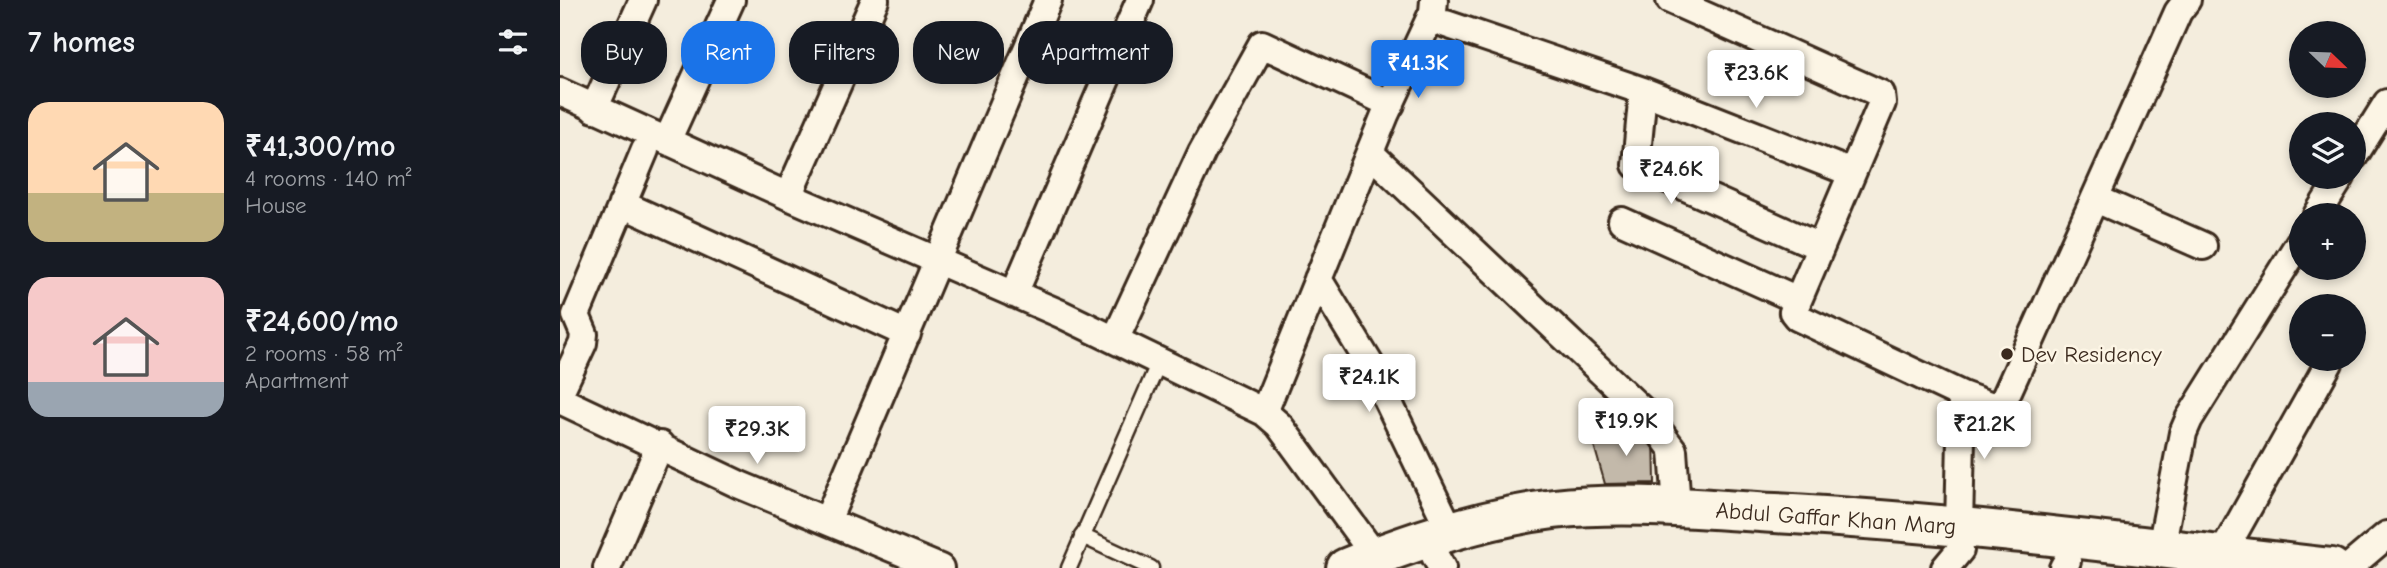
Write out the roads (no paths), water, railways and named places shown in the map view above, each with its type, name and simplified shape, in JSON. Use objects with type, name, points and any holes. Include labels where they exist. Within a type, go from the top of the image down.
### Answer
[{"type":"main road","name":"Abdul Gaffar Khan Marg","points":[[1409,558],[1554,509],[1635,506],[1882,519],[1955,548],[2161,548],[2332,568]]},
{"type":"main road","name":"Abdul Gaffar Khan Marg","points":[[1409,558],[1528,532],[1604,525],[1674,527],[1955,548],[2065,564],[2126,568]]},
{"type":"street","points":[[594,109],[643,0]]},
{"type":"street","points":[[560,392],[583,343],[584,334],[576,315],[622,204],[656,146],[731,0]]},
{"type":"street","points":[[789,196],[874,0]]},
{"type":"street","points":[[827,521],[1048,0]]},
{"type":"street","points":[[1014,294],[1140,0]]},
{"type":"street","points":[[1264,412],[1370,153],[1433,12],[1434,0]]},
{"type":"street","points":[[1670,0],[1881,94],[1882,103],[1793,312],[1797,317],[1962,395],[1992,406],[2003,402],[2178,12],[2186,0]]},
{"type":"street","points":[[1446,24],[1643,91],[1852,173]]},
{"type":"street","points":[[1115,340],[1202,152],[1262,44],[1391,104]]},
{"type":"street","points":[[1643,91],[1636,165],[1820,247]]},
{"type":"street","points":[[560,92],[656,146],[789,196],[937,259],[1264,412],[1409,558]]},
{"type":"street","points":[[2366,137],[2387,103]]},
{"type":"street","points":[[1370,153],[1647,415],[1673,450],[1677,508]]},
{"type":"street","points":[[2094,200],[2203,246]]},
{"type":"street","points":[[622,204],[907,334]]},
{"type":"street","points":[[1622,221],[1798,300]]},
{"type":"street","points":[[2161,548],[2182,440],[2189,419],[2289,259]]},
{"type":"street","points":[[1318,279],[1371,366],[1409,558]]},
{"type":"street","points":[[2221,556],[2325,371]]},
{"type":"street","points":[[1955,548],[1962,395]]},
{"type":"street","points":[[560,400],[740,485],[940,568]]},
{"type":"street","points":[[607,568],[660,445]]},
{"type":"street","points":[[2348,568],[2387,535]]},
{"type":"lane","points":[[1069,568],[1155,371]]},
{"type":"lane","points":[[1082,536],[1151,568]]},
{"type":"place","name":"Dev Residency","points":[[2007,354]]}]
